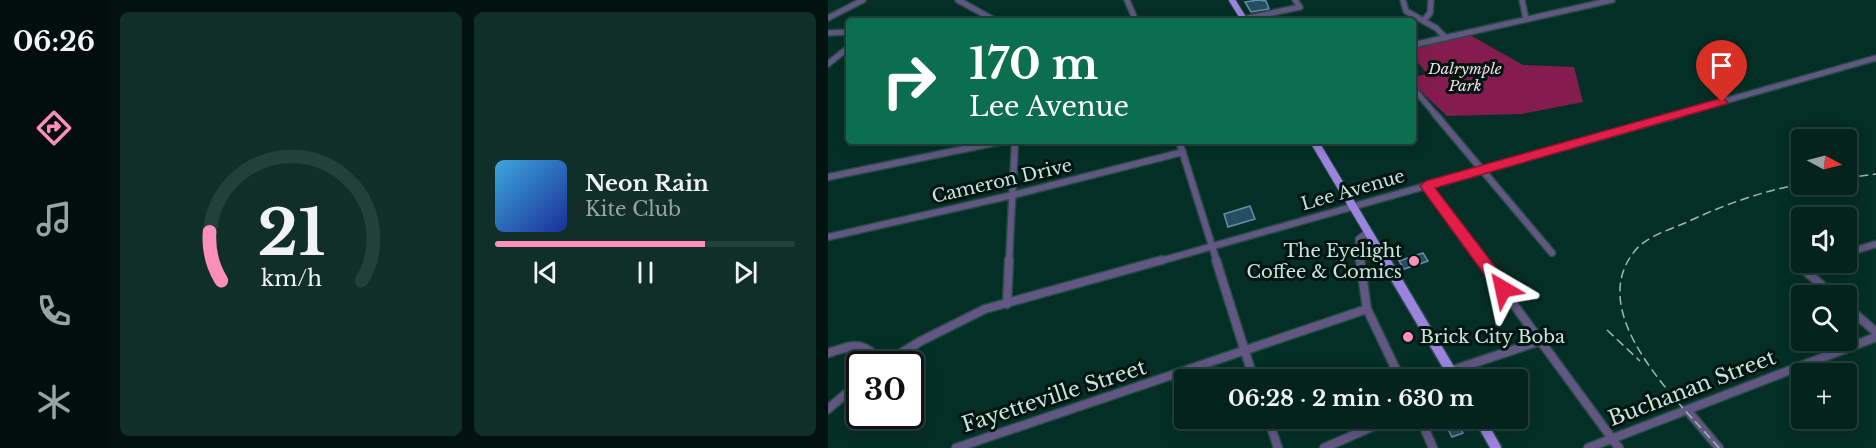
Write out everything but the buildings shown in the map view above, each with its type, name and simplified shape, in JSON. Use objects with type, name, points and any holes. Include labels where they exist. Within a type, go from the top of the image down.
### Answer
[{"type":"main road","points":[[1232,0],[1243,18]]},
{"type":"main road","points":[[1316,144],[1450,369]]},
{"type":"main road","points":[[1485,429],[1496,448]]},
{"type":"street","points":[[828,18],[863,0]]},
{"type":"street","points":[[958,0],[991,18]]},
{"type":"street","points":[[1127,0],[1135,18]]},
{"type":"street","points":[[1253,18],[1300,7],[1295,0]]},
{"type":"street","points":[[1403,0],[1406,10],[1436,28],[1446,38]]},
{"type":"street","points":[[1423,21],[1430,13],[1431,0]]},
{"type":"street","points":[[1522,0],[1526,19]]},
{"type":"street","points":[[1416,44],[1612,0]]},
{"type":"street","points":[[828,33],[846,32]]},
{"type":"street","points":[[828,64],[846,49]]},
{"type":"street","name":"Lee Avenue","points":[[902,351],[985,309],[1212,248],[1876,58]]},
{"type":"street","points":[[1416,92],[1552,253]]},
{"type":"street","points":[[828,177],[988,144]]},
{"type":"street","points":[[1007,304],[1015,144]]},
{"type":"street","points":[[1180,144],[1250,369]]},
{"type":"street","name":"Cameron Drive","points":[[828,237],[1012,195],[1183,152]]},
{"type":"street","points":[[1426,186],[1619,448]]},
{"type":"street","points":[[1367,233],[1359,239],[1358,245],[1367,309],[1396,369]]},
{"type":"street","points":[[1857,250],[1876,244]]},
{"type":"street","points":[[1808,273],[1821,285]]},
{"type":"street","name":"Fayetteville Street","points":[[956,448],[1367,309]]},
{"type":"street","points":[[1857,316],[1876,332]]},
{"type":"street","name":"Buchanan Street","points":[[1588,448],[1876,337]]},
{"type":"street","points":[[1468,369],[1540,340]]},
{"type":"street","points":[[828,353],[859,344],[874,351]]},
{"type":"street","points":[[828,409],[846,394]]},
{"type":"street","points":[[1687,410],[1719,448]]},
{"type":"street","points":[[1272,429],[1278,448]]},
{"type":"street","points":[[1324,448],[1367,429]]},
{"type":"street","points":[[1425,429],[1433,448]]},
{"type":"green space","name":"Dalrymple Park","points":[[1470,35],[1523,65],[1574,67],[1583,102],[1521,114],[1447,116],[1416,87],[1416,76],[1427,74],[1416,60],[1416,47]]},
{"type":"railway","points":[[1857,177],[1876,174]]},
{"type":"railway","points":[[1719,448],[1682,407],[1643,357],[1629,330],[1621,303],[1622,277],[1639,246],[1658,234],[1743,199],[1791,187]]},
{"type":"railway","points":[[1607,330],[1640,361]]},
{"type":"place","name":"The Eyelight Coffee & Comics","points":[[1414,261]]},
{"type":"place","name":"Brick City Boba","points":[[1408,337]]},
{"type":"route","points":[[1503,289],[1426,186],[1722,102]]}]
